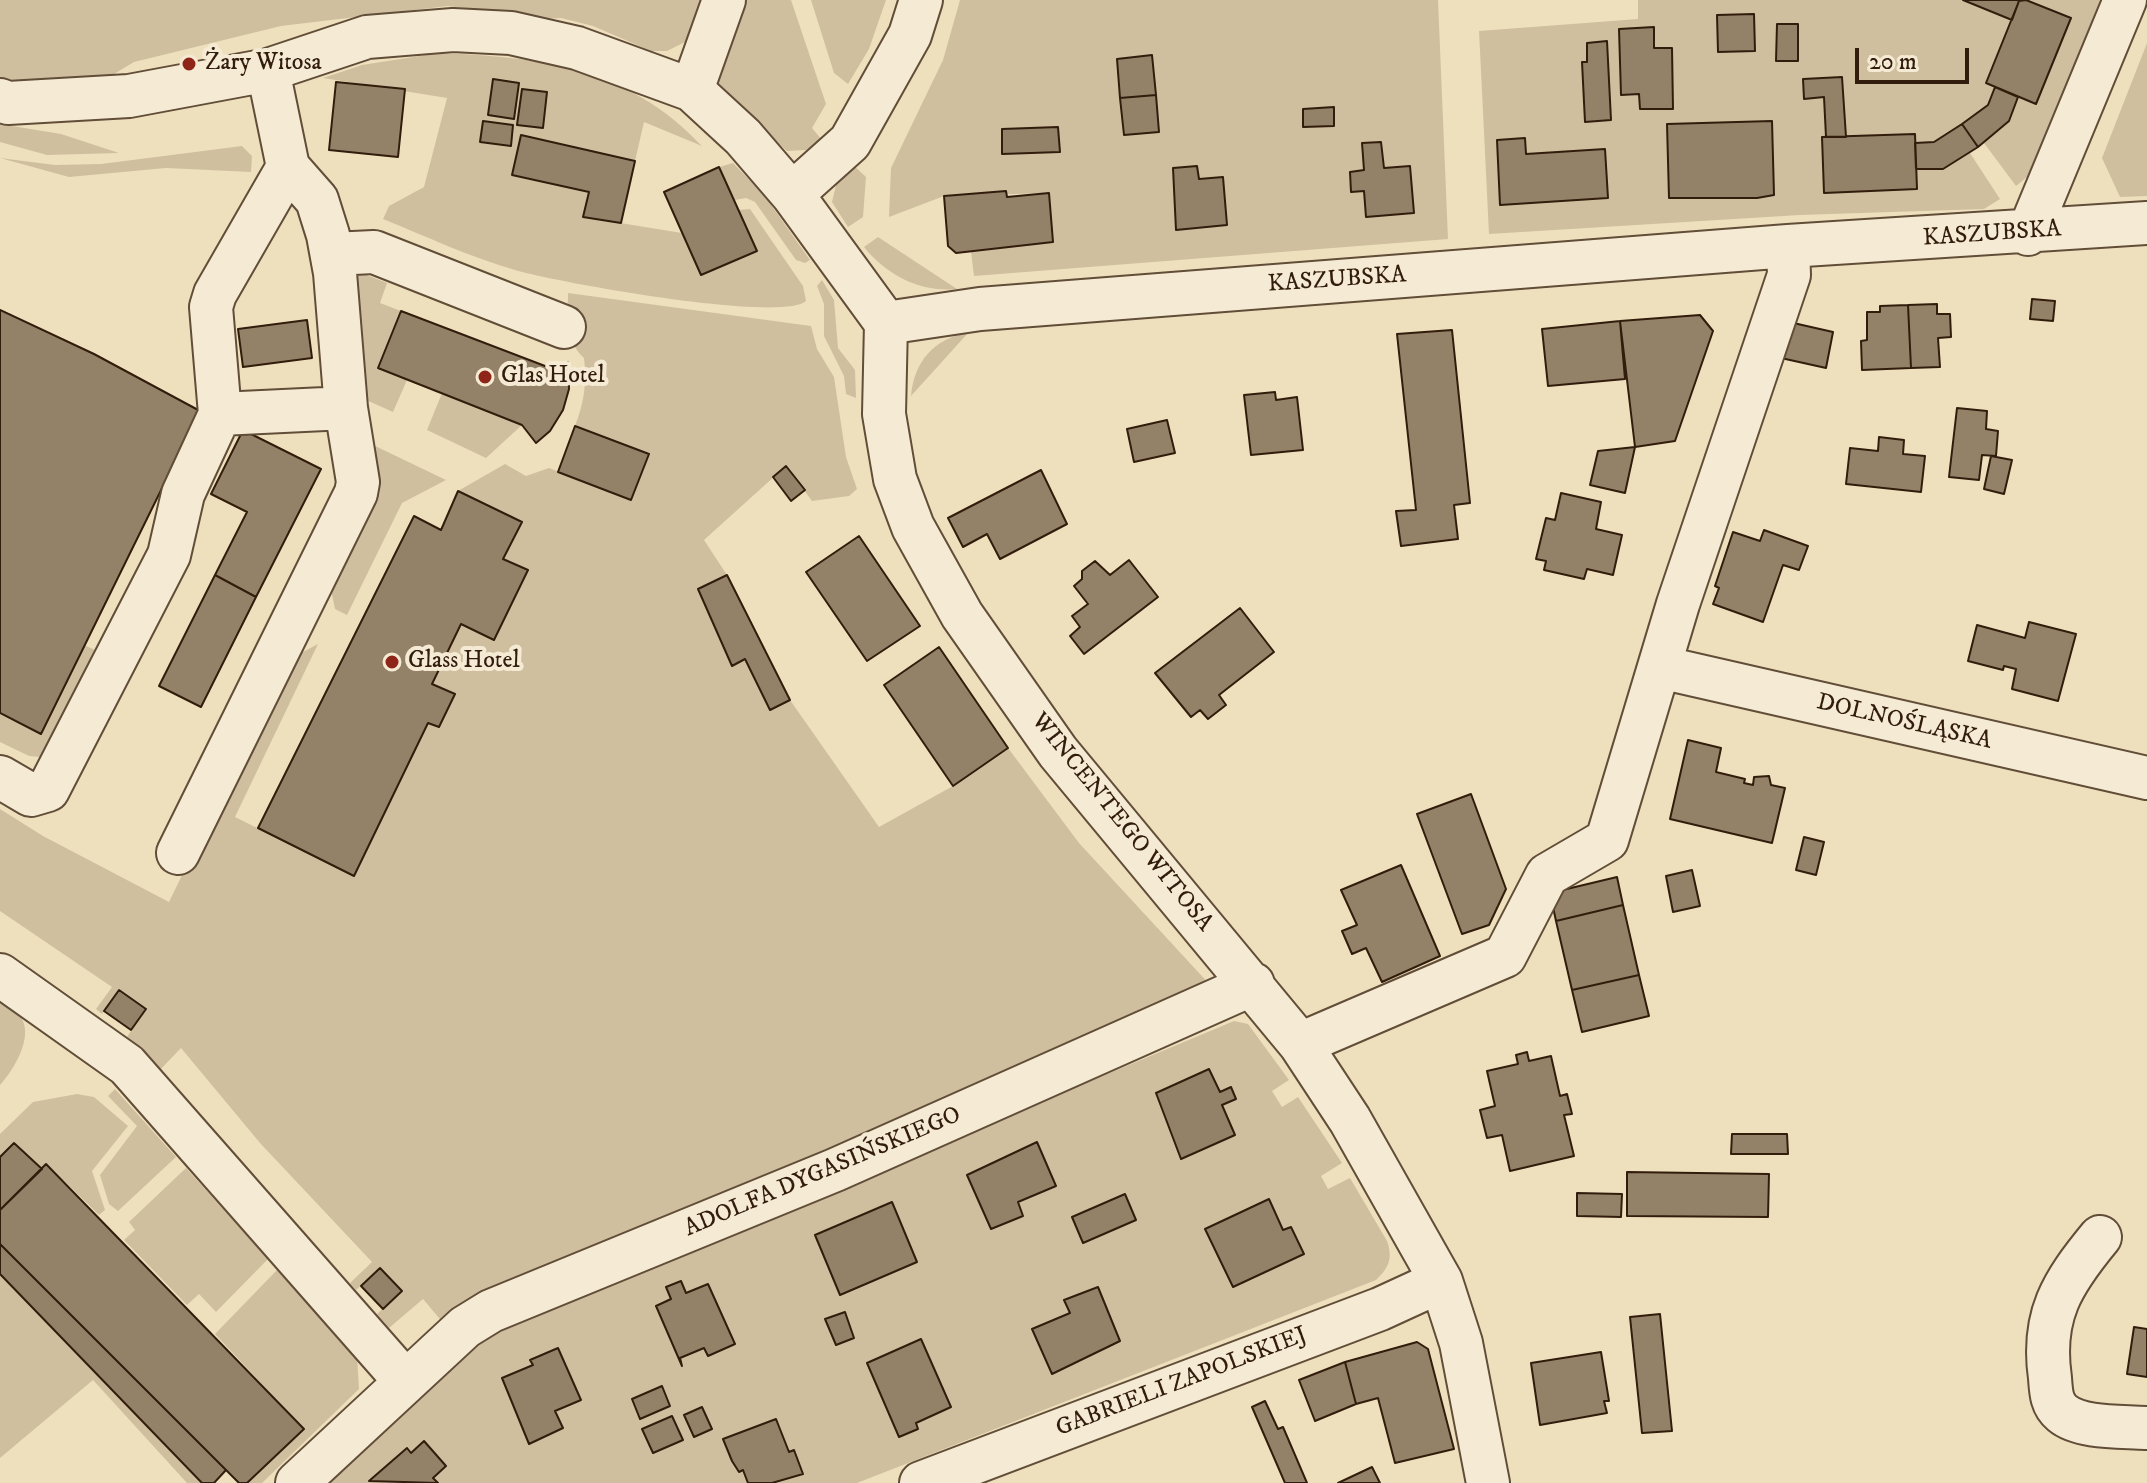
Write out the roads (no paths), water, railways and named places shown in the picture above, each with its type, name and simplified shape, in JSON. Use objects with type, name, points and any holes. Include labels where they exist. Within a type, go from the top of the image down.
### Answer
[{"type":"street","points":[[692,90],[724,0]]},
{"type":"street","points":[[792,194],[850,142],[910,35],[921,0]]},
{"type":"street","points":[[2028,234],[2125,0]]},
{"type":"street","points":[[0,100],[8,103],[129,96],[268,70],[367,37],[453,30],[511,33],[577,48],[692,90],[743,137],[792,194],[886,323]]},
{"type":"street","points":[[178,853],[356,493],[357,474],[346,408],[332,254],[317,200],[288,167],[268,70]]},
{"type":"street","points":[[0,777],[31,795],[41,795],[53,783],[169,555],[183,494],[220,414],[211,307],[225,273],[288,167]]},
{"type":"street","name":"KASZUBSKA","points":[[886,323],[980,309],[1788,246],[2028,234],[2147,223]]},
{"type":"street","points":[[1300,1044],[1505,956],[1547,875],[1607,840],[1678,604],[1789,275],[1788,246]]},
{"type":"street","points":[[332,254],[374,252],[564,327]]},
{"type":"street","name":"WINCENTEGO WITOSA","points":[[886,323],[886,435],[895,479],[924,547],[962,615],[1058,752],[1253,984],[1300,1044],[1350,1120],[1441,1281],[1461,1343],[1488,1483]]},
{"type":"street","points":[[220,414],[346,408]]},
{"type":"street","name":"DOLNOŚLĄSKA","points":[[1660,667],[2147,778]]},
{"type":"street","points":[[0,975],[127,1065],[405,1381]]},
{"type":"street","name":"ADOLFA DYGASIŃSKIEGO","points":[[297,1483],[465,1327],[491,1311],[835,1170],[1253,984]]},
{"type":"street","points":[[2100,1237],[2068,1276],[2052,1311],[2048,1343],[2053,1401],[2062,1413],[2081,1421],[2147,1428]]},
{"type":"street","name":"GABRIELI ZAPOLSKIEJ","points":[[921,1483],[1380,1309],[1441,1281]]},
{"type":"place","name":"Żary Witosa","points":[[189,64]]},
{"type":"place","name":"Glas Hotel","points":[[485,377]]},
{"type":"place","name":"Glass Hotel","points":[[392,662]]}]
